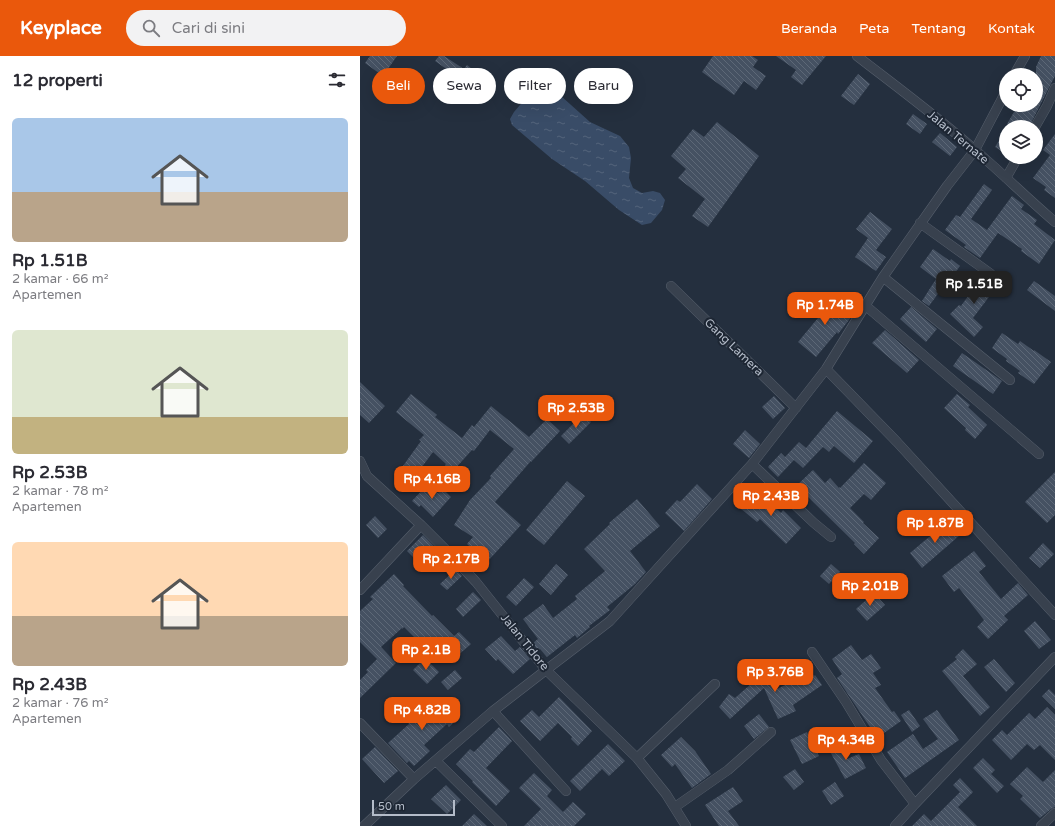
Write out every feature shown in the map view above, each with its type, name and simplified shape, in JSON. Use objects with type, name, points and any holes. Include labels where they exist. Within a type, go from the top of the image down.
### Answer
[{"type":"street","name":"Jalan Ternate","points":[[856,56],[904,92],[975,150],[1034,205],[1055,222]]},
{"type":"street","points":[[1018,68],[1025,56]]},
{"type":"street","points":[[1039,120],[1055,88]]},
{"type":"street","points":[[364,826],[414,779],[493,711],[610,621],[752,464],[826,369],[883,277],[920,223],[975,150],[999,104]]},
{"type":"street","points":[[1047,106],[1055,111]]},
{"type":"street","points":[[1006,178],[1014,164]]},
{"type":"street","points":[[920,223],[991,274]]},
{"type":"street","points":[[883,277],[1010,380]]},
{"type":"street","name":"Gang Lamera","points":[[671,286],[796,408]]},
{"type":"street","points":[[866,306],[1040,454]]},
{"type":"street","points":[[826,369],[897,442],[1055,615]]},
{"type":"street","name":"Jalan Tidore","points":[[360,461],[367,476],[421,525],[476,582],[546,670],[637,758],[657,782],[675,807],[686,826]]},
{"type":"street","points":[[752,464],[814,523],[831,537]]},
{"type":"street","points":[[360,483],[367,476]]},
{"type":"street","points":[[360,590],[421,525]]},
{"type":"street","points":[[812,652],[846,702],[881,760],[915,804]]},
{"type":"street","points":[[895,826],[1053,662]]},
{"type":"street","points":[[637,758],[715,684]]},
{"type":"street","points":[[493,711],[566,791]]},
{"type":"street","points":[[360,723],[414,779]]},
{"type":"street","points":[[675,807],[728,770],[771,732]]},
{"type":"street","points":[[436,760],[502,826]]},
{"type":"street","points":[[1041,826],[1055,813]]},
{"type":"water","points":[[566,100],[590,122],[620,136],[629,147],[631,158],[629,178],[633,188],[642,193],[653,191],[660,193],[665,200],[662,210],[651,223],[642,225],[619,210],[585,181],[552,159],[512,125],[510,119],[521,104],[566,104]]},
{"type":"building","points":[[370,56],[397,56],[389,68],[372,68],[365,63]]},
{"type":"building","points":[[439,56],[444,56],[462,68],[445,68],[435,61]]},
{"type":"building","points":[[713,56],[752,56],[758,60],[753,67],[766,76],[756,90],[744,81],[734,95],[702,72]]},
{"type":"building","points":[[776,56],[826,56],[802,85],[791,77],[796,70]]},
{"type":"building","points":[[1041,56],[1055,56],[1055,76],[1043,100],[1043,68],[1036,67]]},
{"type":"building","points":[[858,74],[870,84],[854,105],[841,96]]},
{"type":"building","points":[[1014,112],[1037,112],[1033,120],[1009,120]]},
{"type":"building","points":[[913,114],[927,124],[920,134],[906,124]]},
{"type":"building","points":[[717,122],[759,156],[708,227],[692,216],[705,199],[678,178],[686,169],[671,156],[693,129],[704,137]]},
{"type":"building","points":[[940,133],[957,147],[950,156],[932,142]]},
{"type":"building","points":[[1055,134],[1055,198],[1044,190],[1046,187],[1033,178],[1050,155],[1043,150]]},
{"type":"building","points":[[999,140],[999,150],[995,147]]},
{"type":"building","points":[[984,184],[992,190],[971,219],[987,230],[1012,196],[1024,205],[1021,209],[1037,220],[1034,224],[1055,240],[1039,264],[1021,251],[1022,249],[998,233],[980,258],[964,247],[966,245],[945,230],[956,215],[960,217]]},
{"type":"building","points":[[870,212],[892,229],[876,250],[886,257],[876,271],[855,257],[868,238],[856,229]]},
{"type":"building","points":[[933,249],[960,266],[929,306],[922,301],[936,279],[920,267]]},
{"type":"building","points":[[983,275],[998,285],[973,318],[983,327],[974,337],[950,314],[959,305],[961,306]]},
{"type":"building","points":[[1034,281],[1055,296],[1055,311],[1027,290]]},
{"type":"building","points":[[826,296],[852,316],[838,334],[837,332],[816,357],[798,342],[818,318],[812,313]]},
{"type":"building","points":[[911,307],[937,329],[926,342],[900,319]]},
{"type":"building","points":[[885,330],[919,360],[907,373],[872,343]]},
{"type":"building","points":[[1002,333],[1018,344],[1020,341],[1051,362],[1034,384],[1018,373],[1020,371],[992,348]]},
{"type":"building","points":[[962,353],[1002,381],[993,394],[953,366]]},
{"type":"building","points":[[360,382],[385,406],[369,423],[360,415]]},
{"type":"building","points":[[411,394],[437,415],[435,417],[462,438],[472,425],[474,427],[491,406],[529,437],[547,419],[560,431],[495,502],[521,525],[487,562],[467,544],[473,537],[454,525],[470,500],[491,478],[490,476],[514,449],[490,430],[474,451],[472,450],[452,472],[433,452],[413,479],[400,470],[421,441],[419,440],[424,435],[396,412]]},
{"type":"building","points":[[957,394],[970,405],[968,407],[987,425],[975,439],[965,430],[966,428],[944,408]]},
{"type":"building","points":[[774,396],[785,408],[773,419],[762,407]]},
{"type":"building","points":[[837,411],[873,441],[854,463],[834,446],[829,452],[823,447],[803,468],[794,460],[778,477],[768,467],[781,453],[785,457],[799,442],[806,448]]},
{"type":"building","points":[[583,414],[591,422],[569,444],[561,436]]},
{"type":"building","points":[[745,430],[760,444],[749,458],[733,444]]},
{"type":"building","points":[[864,463],[886,483],[871,500],[864,494],[850,508],[879,538],[864,554],[854,544],[855,543],[805,494],[802,497],[794,488],[813,470],[825,483],[830,478],[840,488]]},
{"type":"building","points":[[1055,472],[1055,515],[1047,523],[1025,502]]},
{"type":"building","points":[[567,481],[585,496],[544,545],[526,530]]},
{"type":"building","points":[[428,484],[438,493],[442,488],[451,497],[433,517],[421,505],[419,507],[412,501]]},
{"type":"building","points":[[697,484],[712,499],[684,531],[665,513],[677,500],[680,502]]},
{"type":"building","points":[[756,490],[781,513],[783,510],[801,528],[786,544],[760,519],[757,522],[740,508]]},
{"type":"building","points":[[637,499],[660,526],[630,551],[646,572],[635,584],[607,607],[610,610],[589,626],[590,627],[577,638],[575,635],[547,657],[540,649],[538,651],[533,643],[538,639],[523,619],[543,604],[553,618],[577,599],[575,596],[605,571],[584,549],[610,524],[609,523]]},
{"type":"building","points":[[375,516],[387,529],[378,538],[366,525]]},
{"type":"building","points":[[948,521],[960,535],[922,568],[910,553]]},
{"type":"building","points":[[423,535],[438,550],[422,566],[407,551]]},
{"type":"building","points":[[1043,543],[1054,554],[1040,568],[1029,558]]},
{"type":"building","points":[[974,551],[986,566],[979,572],[1001,599],[1018,583],[1028,595],[1004,616],[1008,620],[988,639],[977,627],[984,620],[959,588],[954,592],[942,576]]},
{"type":"building","points":[[556,564],[568,575],[551,595],[539,584]]},
{"type":"building","points":[[831,564],[840,572],[829,584],[820,576]]},
{"type":"building","points":[[456,569],[462,576],[447,590],[440,584]]},
{"type":"building","points":[[394,574],[404,585],[403,586],[432,616],[433,615],[454,636],[459,632],[471,644],[455,658],[437,639],[426,649],[404,627],[381,647],[396,663],[360,698],[360,680],[368,672],[366,670],[377,659],[360,642],[360,611],[373,599],[370,597]]},
{"type":"building","points":[[524,578],[534,587],[516,606],[506,597]]},
{"type":"building","points":[[473,592],[481,600],[463,617],[456,609]]},
{"type":"building","points":[[874,593],[885,605],[867,621],[856,609]]},
{"type":"building","points":[[1035,621],[1051,640],[1039,649],[1024,631]]},
{"type":"building","points":[[501,636],[515,651],[520,647],[530,659],[513,674],[498,659],[496,661],[485,649]]},
{"type":"building","points":[[851,645],[862,660],[871,654],[881,668],[873,673],[881,685],[875,688],[892,712],[894,711],[901,721],[877,738],[837,678],[842,674],[832,659]]},
{"type":"building","points":[[963,649],[977,664],[963,676],[990,707],[980,716],[942,671],[957,659],[955,657]]},
{"type":"building","points":[[425,658],[439,672],[427,684],[413,670]]},
{"type":"building","points":[[994,659],[1015,683],[1006,692],[984,667]]},
{"type":"building","points":[[806,664],[822,685],[793,705],[796,711],[778,719],[764,688],[730,719],[719,707],[729,694],[735,698],[759,677],[756,671],[758,670],[775,690],[791,682],[788,676]]},
{"type":"building","points":[[455,670],[462,678],[448,690],[441,682]]},
{"type":"building","points":[[1049,689],[1055,695],[1055,709],[1042,696]]},
{"type":"building","points":[[559,697],[592,731],[578,746],[571,739],[572,737],[558,723],[540,741],[520,721],[532,710],[539,717]]},
{"type":"building","points":[[443,699],[460,717],[449,727],[447,724],[424,745],[430,751],[414,766],[409,761],[407,763],[388,743],[409,724],[402,715],[416,703],[426,714]]},
{"type":"building","points":[[1047,707],[1055,715],[1055,760],[1040,745],[1034,750],[1027,744],[1011,760],[992,740],[1002,730],[1007,735],[1029,713],[1035,719]]},
{"type":"building","points":[[909,710],[920,726],[912,732],[901,715]]},
{"type":"building","points":[[937,710],[959,740],[905,778],[887,752],[913,734],[923,749],[938,739],[923,719]]},
{"type":"building","points":[[759,714],[769,727],[754,739],[744,726]]},
{"type":"building","points":[[499,727],[512,741],[486,768],[510,791],[496,806],[456,764],[470,749],[474,752]]},
{"type":"building","points":[[807,732],[819,756],[802,764],[790,740]]},
{"type":"building","points":[[681,737],[695,751],[711,774],[692,788],[675,764],[672,767],[661,755]]},
{"type":"building","points":[[838,741],[847,759],[859,754],[866,768],[845,779],[827,746]]},
{"type":"building","points":[[608,744],[625,761],[609,776],[602,769],[580,791],[570,781]]},
{"type":"building","points":[[375,747],[398,771],[384,783],[362,759]]},
{"type":"building","points":[[983,758],[995,770],[991,774],[1004,786],[997,793],[973,768]]},
{"type":"building","points":[[1027,767],[1043,782],[1055,770],[1055,807],[1040,818],[1020,799],[1023,796],[1010,784]]},
{"type":"building","points":[[795,769],[804,782],[794,790],[783,777]]},
{"type":"building","points":[[534,773],[552,790],[547,796],[563,812],[573,802],[586,814],[574,826],[524,826],[541,809],[519,788]]},
{"type":"building","points":[[960,778],[973,792],[958,807],[977,826],[912,826],[924,814],[931,821],[960,792],[953,785]]},
{"type":"building","points":[[835,782],[844,796],[831,805],[822,791]]},
{"type":"building","points":[[446,785],[461,800],[447,814],[431,799]]},
{"type":"building","points":[[733,787],[743,801],[728,811],[739,826],[719,826],[705,805]]},
{"type":"building","points":[[474,814],[487,826],[462,826]]}]
